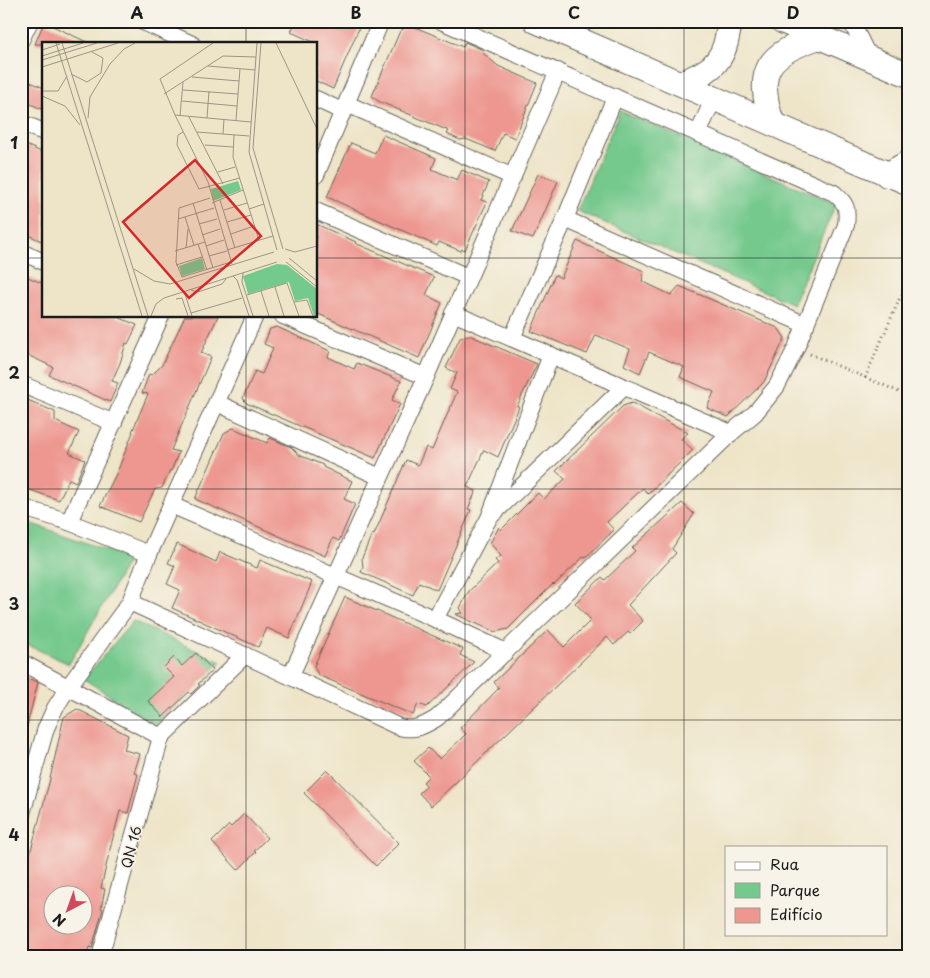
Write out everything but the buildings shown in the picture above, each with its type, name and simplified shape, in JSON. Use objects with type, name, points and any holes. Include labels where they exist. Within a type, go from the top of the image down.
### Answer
[{"type":"main road","points":[[536,21],[909,183]]},
{"type":"main road","points":[[681,83],[704,73],[718,62],[726,45],[730,26],[728,21]]},
{"type":"main road","points":[[782,21],[909,75]]},
{"type":"main road","points":[[772,123],[766,102],[764,84],[768,69],[779,55],[794,45],[819,37]]},
{"type":"main road","points":[[887,175],[909,162]]},
{"type":"street","points":[[21,40],[30,21]]},
{"type":"street","points":[[141,21],[188,42]]},
{"type":"street","points":[[318,171],[346,108],[381,21]]},
{"type":"street","points":[[130,602],[399,726],[411,730],[424,726],[437,718],[755,413],[776,386],[806,326],[846,225],[848,211],[843,201],[834,193],[441,21]]},
{"type":"street","points":[[851,21],[869,58]]},
{"type":"street","points":[[291,675],[426,377],[558,71]]},
{"type":"street","points":[[512,338],[565,219],[615,97]]},
{"type":"street","points":[[698,134],[714,97]]},
{"type":"street","points":[[318,100],[346,108],[513,177]]},
{"type":"street","points":[[21,122],[42,131]]},
{"type":"street","points":[[318,212],[468,276]]},
{"type":"street","points":[[565,219],[806,326]]},
{"type":"street","points":[[21,252],[42,261]]},
{"type":"street","points":[[453,312],[732,434]]},
{"type":"street","points":[[70,522],[160,318]]},
{"type":"street","points":[[21,817],[46,728],[69,686],[130,602],[149,554],[254,318]]},
{"type":"street","points":[[288,318],[426,377]]},
{"type":"street","points":[[435,619],[489,518],[551,355]]},
{"type":"street","points":[[21,384],[114,424]]},
{"type":"street","points":[[489,518],[624,387]]},
{"type":"street","points":[[217,403],[380,477]]},
{"type":"street","points":[[171,505],[435,619],[506,652]]},
{"type":"street","points":[[21,507],[70,522],[149,554]]},
{"type":"street","points":[[21,662],[69,686],[161,737],[244,655]]},
{"type":"street","name":"QN 16","points":[[100,957],[161,737]]},
{"type":"path","points":[[865,378],[909,277]]},
{"type":"path","points":[[796,348],[909,396]]},
{"type":"green space","points":[[620,111],[836,204],[793,304],[577,211]]},
{"type":"green space","points":[[21,520],[130,558],[69,664],[21,642]]},
{"type":"green space","points":[[133,621],[221,662],[155,725],[84,679]]}]
